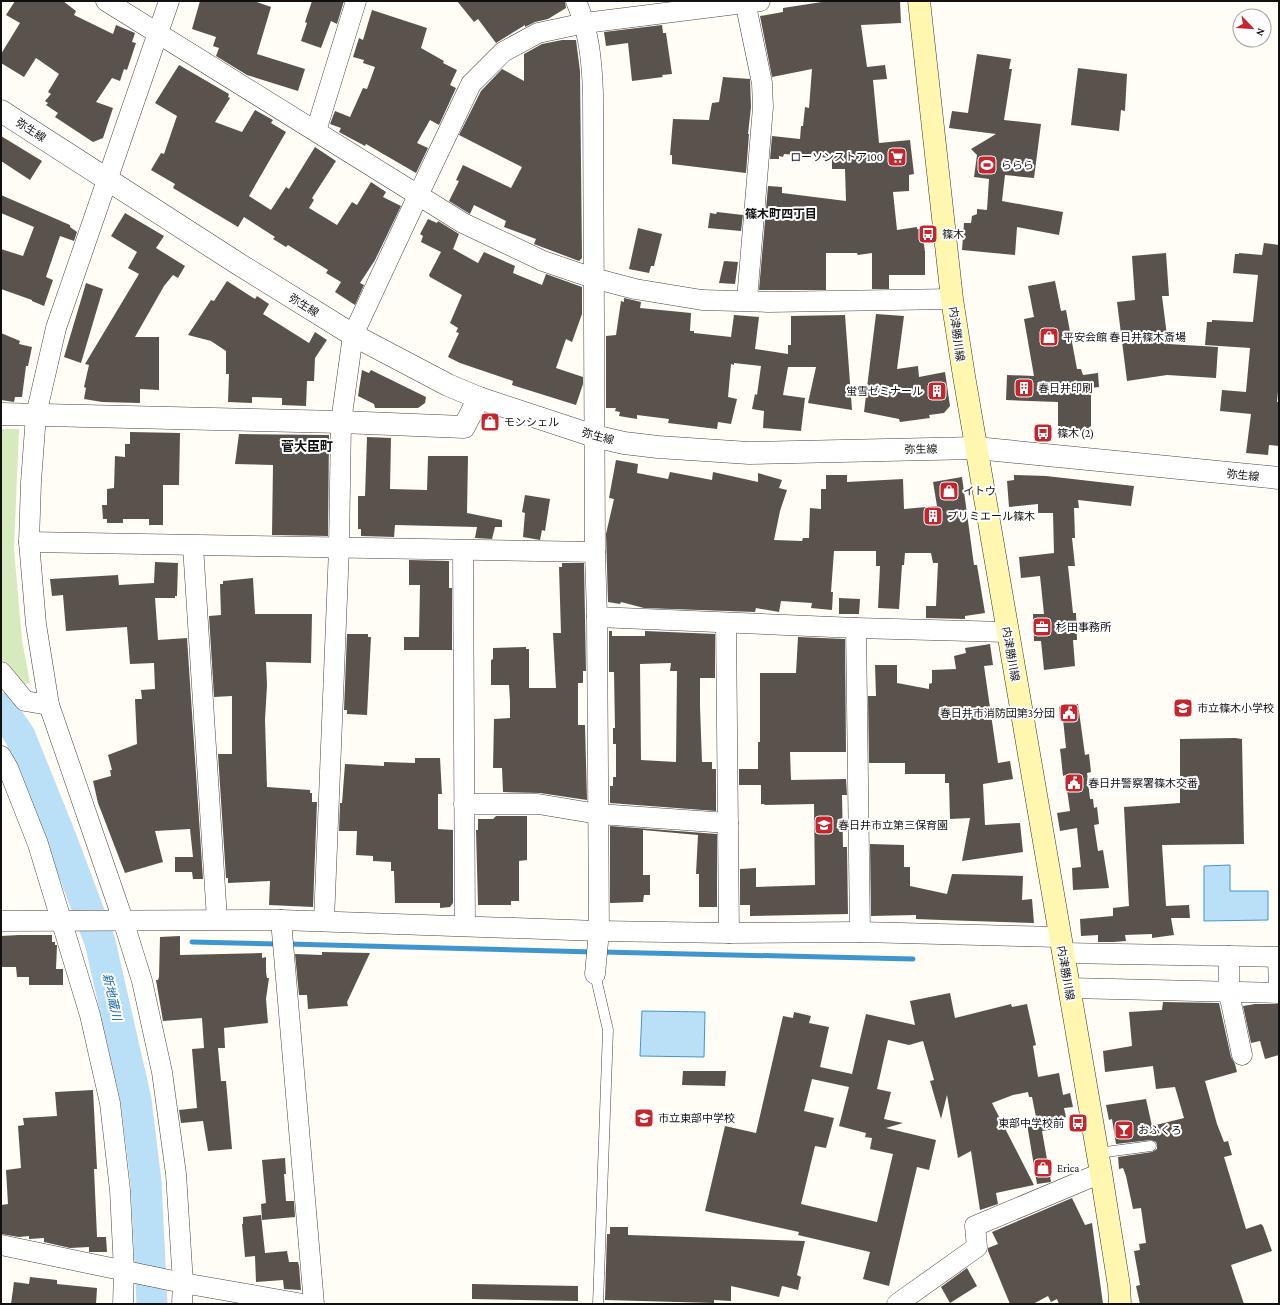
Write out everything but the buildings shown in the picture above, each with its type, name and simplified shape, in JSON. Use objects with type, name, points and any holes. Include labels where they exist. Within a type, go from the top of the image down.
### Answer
[{"type":"main road","name":"内津勝川線","points":[[919,1],[952,299],[1007,632],[1100,1163],[1121,1298]]},
{"type":"street","points":[[106,1],[463,223],[543,261],[593,278],[635,289],[702,300],[805,302],[952,299]]},
{"type":"street","points":[[169,1],[157,32],[108,180],[56,328],[36,414],[31,482],[29,542],[36,624],[49,705],[116,921],[142,982],[162,1072],[176,1174],[176,1282],[182,1304]]},
{"type":"street","points":[[316,131],[356,1]]},
{"type":"street","points":[[576,1],[585,23],[592,64],[594,552],[597,617],[599,931],[595,974]]},
{"type":"street","points":[[324,921],[339,548],[341,422],[353,335],[471,84],[503,52],[538,33],[585,23],[751,2],[762,83],[763,107],[747,300]]},
{"type":"street","name":"弥生線","points":[[1,111],[237,263],[353,335],[448,385],[479,398],[594,436],[658,447],[749,453],[976,448],[1279,478]]},
{"type":"street","points":[[1,414],[341,422],[464,427],[479,398]]},
{"type":"street","points":[[29,542],[463,551],[594,552]]},
{"type":"street","points":[[193,546],[217,919]]},
{"type":"street","points":[[463,551],[465,925]]},
{"type":"street","points":[[597,617],[856,628],[1007,632]]},
{"type":"street","points":[[726,623],[729,933]]},
{"type":"street","points":[[856,628],[860,932]]},
{"type":"street","points":[[1,672],[25,701],[49,705]]},
{"type":"street","points":[[1,756],[8,768],[67,921],[110,1103],[130,1272],[123,1304]]},
{"type":"street","points":[[464,804],[538,804],[598,814],[728,824]]},
{"type":"street","points":[[1,921],[217,919],[282,936],[324,921],[599,931],[729,933],[860,932],[1229,956],[1278,957],[1279,993],[1069,988]]},
{"type":"street","points":[[282,936],[314,1304]]},
{"type":"street","points":[[1229,956],[1229,993],[1242,1056]]},
{"type":"street","points":[[897,1304],[977,1247],[975,1226],[1100,1163]]},
{"type":"street","points":[[1,1245],[176,1282],[303,1304]]},
{"type":"lane","points":[[595,974],[608,1030],[598,1304]]},
{"type":"lane","points":[[1100,1163],[1151,1146]]},
{"type":"green space","points":[[1,429],[19,429],[14,549],[22,640],[30,683],[23,685],[1,659]]},
{"type":"water","points":[[1230,865],[1230,891],[1268,891],[1268,920],[1204,921],[1204,866]]},
{"type":"water","points":[[642,1011],[705,1012],[704,1057],[640,1056]]},
{"type":"waterway","name":"新地蔵川","points":[[1,708],[20,736],[61,838],[100,942],[136,1100],[146,1182],[152,1304]]},
{"type":"waterway","points":[[192,942],[278,944]]},
{"type":"waterway","points":[[288,944],[594,952]]},
{"type":"waterway","points":[[602,952],[913,959]]},
{"type":"place","name":"ローソンストア100","points":[[897,157]]},
{"type":"place","name":"ららら","points":[[987,165]]},
{"type":"place","name":"篠木","points":[[928,234]]},
{"type":"place","name":"平安会館 春日井篠木斎場","points":[[1049,337]]},
{"type":"place","name":"春日井印刷","points":[[1024,388]]},
{"type":"place","name":"蛍雪ゼミナール","points":[[937,391]]},
{"type":"place","name":"モンシェル","points":[[490,422]]},
{"type":"place","name":"篠木 (2)","points":[[1043,433]]},
{"type":"place","name":"イトウ","points":[[949,491]]},
{"type":"place","name":"プリミエール篠木","points":[[933,516]]},
{"type":"place","name":"杉田事務所","points":[[1042,627]]},
{"type":"place","name":"市立篠木小学校","points":[[1183,708]]},
{"type":"place","name":"春日井市消防団第3分団","points":[[1069,713]]},
{"type":"place","name":"春日井警察署篠木交番","points":[[1074,783]]},
{"type":"place","name":"春日井市立第三保育園","points":[[824,825]]},
{"type":"place","name":"市立東部中学校","points":[[644,1118]]},
{"type":"place","name":"東部中学校前","points":[[1078,1123]]},
{"type":"place","name":"おふくろ","points":[[1124,1130]]},
{"type":"place","name":"Erica","points":[[1043,1168]]},
{"type":"district","name":"篠木町四丁目","points":[[781,214]]},
{"type":"district","name":"菅大臣町","points":[[307,446]]}]
